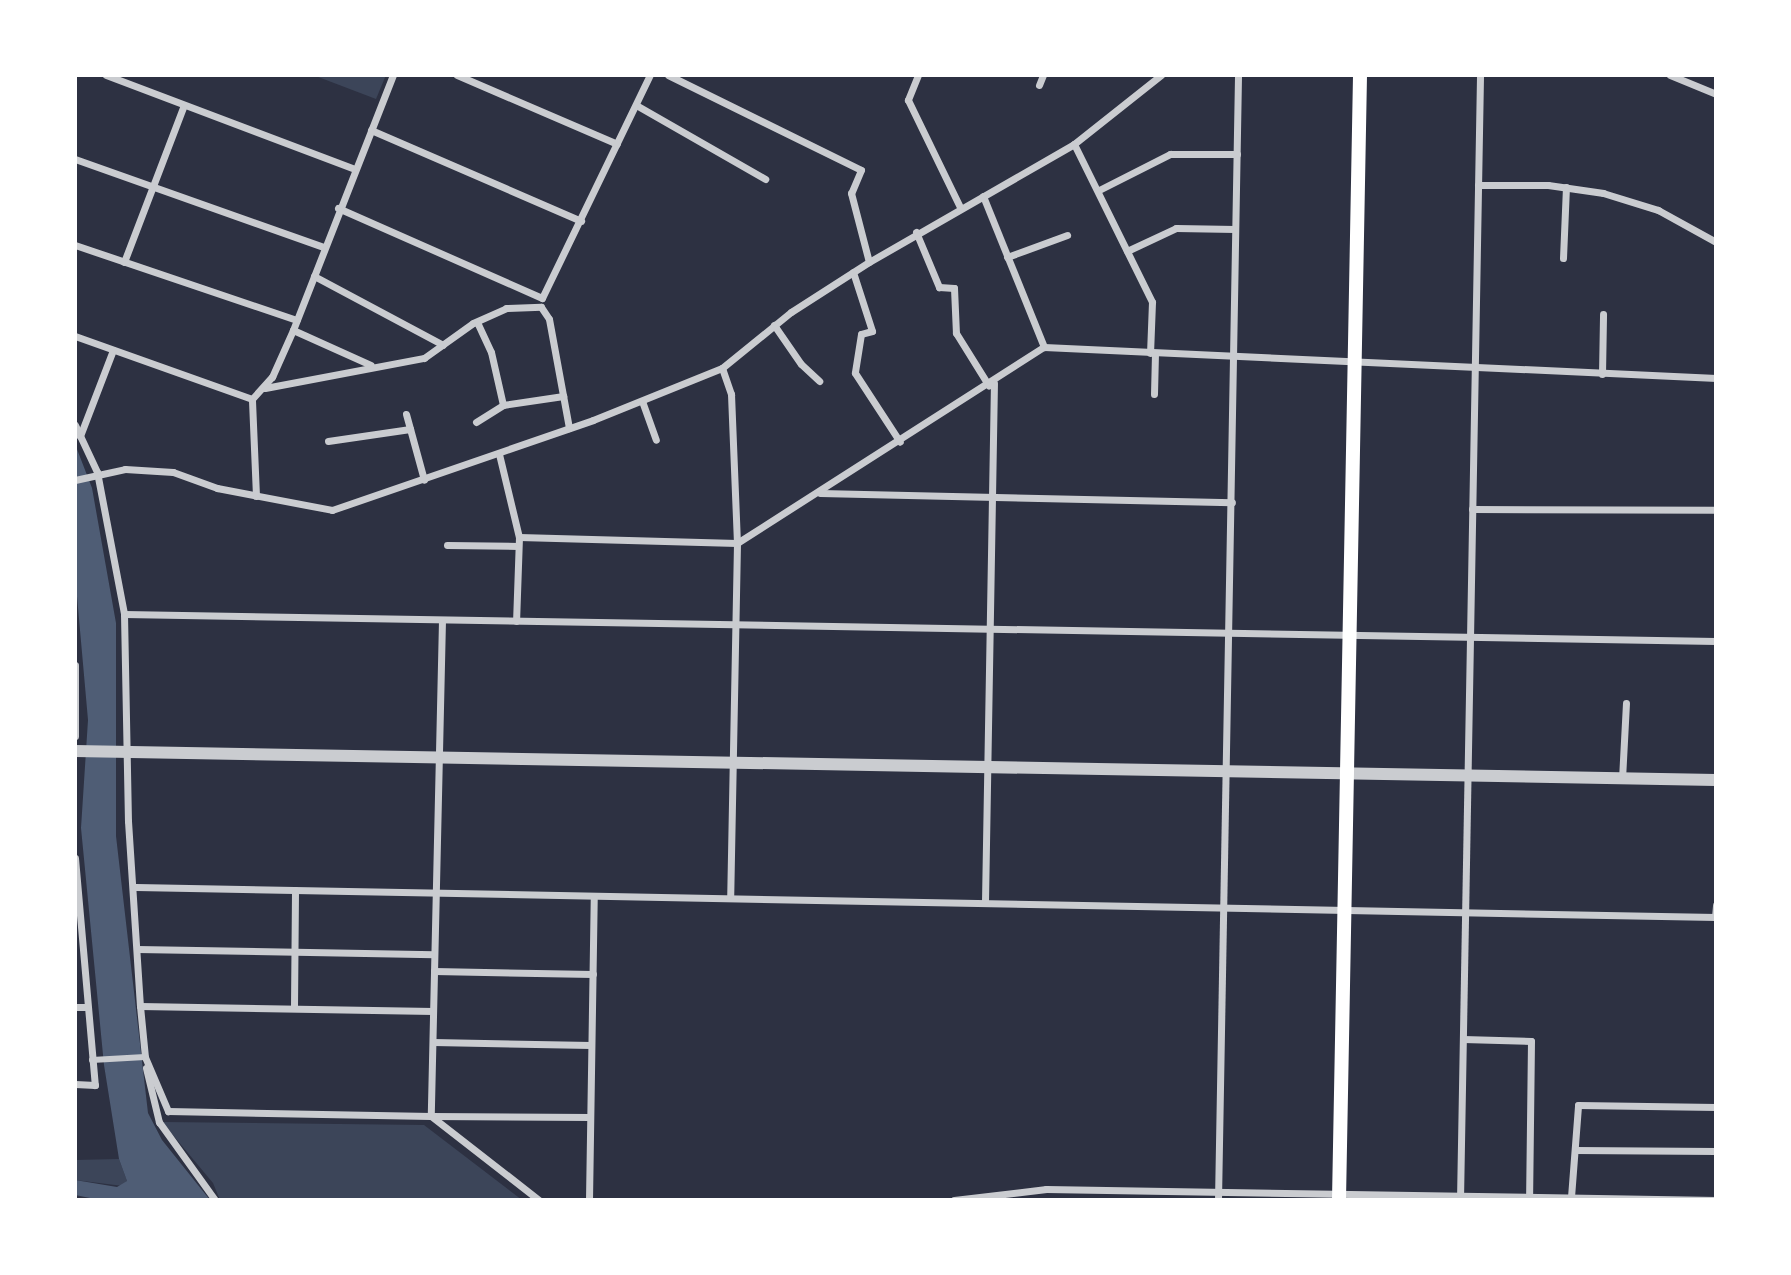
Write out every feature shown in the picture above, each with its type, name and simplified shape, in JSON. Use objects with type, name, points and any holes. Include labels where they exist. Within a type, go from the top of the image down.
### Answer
[{"type":"main road","points":[[1339,1197],[1360,75]]},
{"type":"street","points":[[107,75],[355,169]]},
{"type":"street","points":[[256,496],[252,399],[264,388],[293,330],[338,208],[393,75]]},
{"type":"street","points":[[457,75],[617,144]]},
{"type":"street","points":[[541,303],[650,75]]},
{"type":"street","points":[[668,75],[861,170],[851,193],[869,262]]},
{"type":"street","points":[[918,75],[908,100],[960,207]]},
{"type":"street","points":[[1039,85],[1043,75]]},
{"type":"street","points":[[75,480],[97,472],[173,472],[256,496],[332,510],[499,454],[642,401],[722,368],[774,325],[853,272],[916,232],[1074,144],[1161,75]]},
{"type":"street","points":[[1219,1197],[1226,909],[1238,75]]},
{"type":"street","points":[[1460,1198],[1480,75]]},
{"type":"street","points":[[1670,75],[1716,94]]},
{"type":"street","points":[[124,262],[184,105]]},
{"type":"street","points":[[636,105],[765,179]]},
{"type":"street","points":[[371,130],[581,221]]},
{"type":"street","points":[[1074,144],[1152,302],[1154,394]]},
{"type":"street","points":[[1099,190],[1170,153],[1237,154]]},
{"type":"street","points":[[75,159],[324,247]]},
{"type":"street","points":[[1478,185],[1566,187],[1658,210],[1716,242]]},
{"type":"street","points":[[1563,258],[1566,187]]},
{"type":"street","points":[[983,196],[1044,347]]},
{"type":"street","points":[[338,208],[541,303],[549,319],[569,428]]},
{"type":"street","points":[[1128,251],[1176,228],[1235,229]]},
{"type":"street","points":[[916,232],[939,287],[954,288],[956,333],[991,385],[992,497],[985,902]]},
{"type":"street","points":[[1007,257],[1067,235]]},
{"type":"street","points":[[75,246],[297,320]]},
{"type":"street","points":[[853,272],[872,331],[861,334],[855,373],[900,442]]},
{"type":"street","points":[[314,276],[443,345]]},
{"type":"street","points":[[264,388],[372,365],[424,358],[477,322],[506,308],[541,303]]},
{"type":"street","points":[[1602,373],[1603,314]]},
{"type":"street","points":[[477,322],[491,352],[503,405]]},
{"type":"street","points":[[774,325],[801,365],[819,381]]},
{"type":"street","points":[[293,330],[372,365]]},
{"type":"street","points":[[75,336],[252,399]]},
{"type":"street","points":[[519,537],[737,543],[991,385],[1044,347],[1475,369],[1716,378]]},
{"type":"street","points":[[80,436],[113,350]]},
{"type":"street","points":[[722,368],[731,394],[737,543],[730,897]]},
{"type":"street","points":[[476,422],[503,405],[563,396]]},
{"type":"street","points":[[642,401],[656,440]]},
{"type":"street","points":[[406,414],[424,480]]},
{"type":"street","points":[[75,425],[97,472],[124,614],[128,821],[135,887],[145,1057],[159,1122],[215,1200]]},
{"type":"street","points":[[328,441],[410,429]]},
{"type":"street","points":[[499,454],[519,537],[516,621]]},
{"type":"street","points":[[819,493],[1232,502]]},
{"type":"street","points":[[1472,509],[1716,510]]},
{"type":"street","points":[[447,545],[519,546]]},
{"type":"street","points":[[124,614],[1716,641]]},
{"type":"street","points":[[431,1116],[442,620]]},
{"type":"street","points":[[75,665],[75,736]]},
{"type":"street","points":[[1622,779],[1626,703]]},
{"type":"street","points":[[75,751],[1716,780]]},
{"type":"street","points":[[75,858],[96,1086],[75,1084]]},
{"type":"street","points":[[135,887],[1716,917],[1716,905]]},
{"type":"street","points":[[294,1007],[295,890]]},
{"type":"street","points":[[589,1200],[594,896]]},
{"type":"street","points":[[137,949],[434,954]]},
{"type":"street","points":[[434,971],[593,974]]},
{"type":"street","points":[[140,1006],[433,1011]]},
{"type":"street","points":[[75,1007],[87,1007]]},
{"type":"street","points":[[1463,1038],[1531,1041],[1529,1197]]},
{"type":"street","points":[[433,1042],[591,1045]]},
{"type":"street","points":[[93,1060],[145,1057]]},
{"type":"street","points":[[145,1057],[168,1111],[590,1118]]},
{"type":"street","points":[[1571,1197],[1578,1105],[1716,1107]]},
{"type":"street","points":[[431,1116],[539,1200]]},
{"type":"street","points":[[1575,1150],[1716,1151]]},
{"type":"street","points":[[954,1200],[1046,1189],[1219,1197],[1716,1199]]},
{"type":"shaded area","points":[[313,75],[386,75],[376,99]]},
{"type":"shaded area","points":[[75,444],[92,488],[116,623],[116,836],[148,1113],[162,1140],[210,1200],[100,1200],[75,1195],[75,1180],[117,1187],[127,1181],[119,1159],[104,1065],[81,828],[88,720],[75,574]]},
{"type":"shaded area","points":[[162,1122],[424,1125],[522,1200],[220,1200],[213,1183]]},
{"type":"shaded area","points":[[119,1159],[127,1181],[123,1186],[75,1180],[75,1160]]}]
